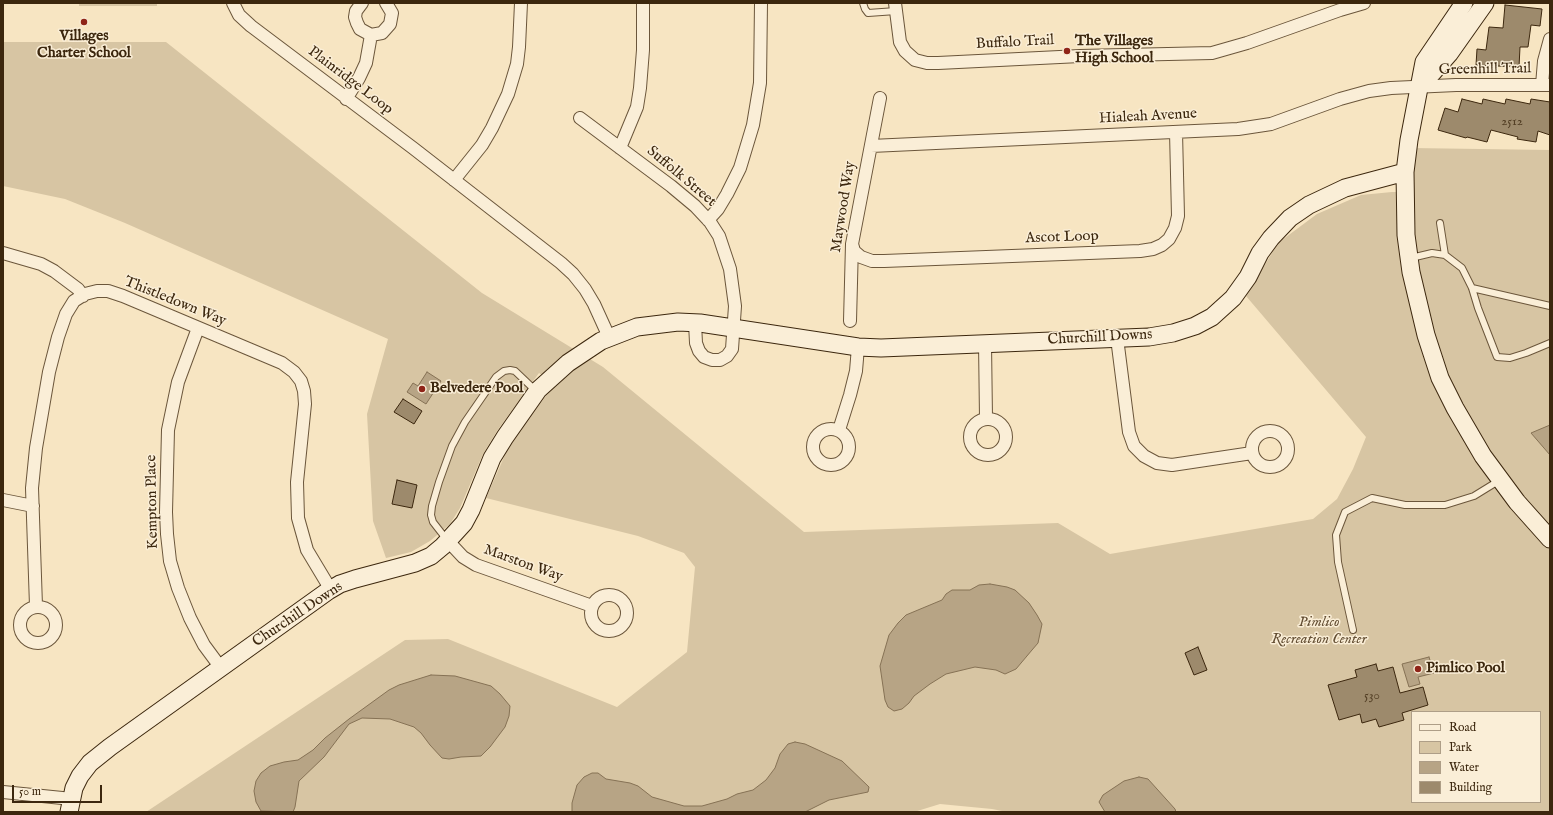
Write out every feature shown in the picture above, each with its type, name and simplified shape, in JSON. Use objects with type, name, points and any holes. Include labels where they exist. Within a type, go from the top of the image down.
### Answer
[{"type":"street","name":"Plainridge Loop","points":[[233,3],[239,15],[251,26],[454,180],[573,274],[585,289],[594,304],[609,337]]},
{"type":"street","points":[[362,3],[356,11],[355,17],[360,29],[371,34],[382,33],[390,24],[392,13],[386,3]]},
{"type":"street","points":[[454,180],[482,145],[508,94],[518,53],[521,28],[521,3]]},
{"type":"street","points":[[620,148],[637,107],[643,58],[643,3]]},
{"type":"street","points":[[708,220],[718,209],[740,168],[753,126],[760,83],[761,3]]},
{"type":"street","name":"Buffalo Trail","points":[[896,7],[900,42],[905,51],[915,60],[927,63],[938,63],[1080,56],[1212,53],[1247,44],[1340,10],[1364,3]]},
{"type":"street","points":[[1485,3],[1465,13],[1434,45],[1424,62],[1409,140],[1405,172],[1406,235],[1411,272],[1426,335],[1440,378],[1455,408],[1483,456],[1517,502],[1550,539]]},
{"type":"street","points":[[346,99],[366,63],[371,34]]},
{"type":"street","points":[[1546,85],[1544,61],[1550,39]]},
{"type":"street","name":"Greenhill Trail","points":[[1420,87],[1456,85],[1546,85]]},
{"type":"street","name":"Hialeah Avenue","points":[[871,146],[1238,129],[1271,124],[1340,99],[1369,91],[1391,88],[1420,87]]},
{"type":"street","name":"Maywood Way","points":[[850,321],[852,244],[880,98]]},
{"type":"street","name":"Suffolk Street","points":[[580,118],[671,186],[695,206],[708,220],[719,236],[730,269],[735,306],[734,328]]},
{"type":"street","name":"Ascot Loop","points":[[852,244],[854,251],[862,257],[872,261],[1140,252],[1153,249],[1170,239],[1178,216],[1176,132]]},
{"type":"street","name":"Churchill Downs","points":[[70,805],[80,776],[90,763],[110,747],[331,590],[355,579],[416,563],[431,556],[448,541],[464,523],[472,510],[492,458],[537,392],[568,362],[609,337],[637,327],[678,322],[734,328],[858,347],[909,347],[1149,337],[1173,334],[1212,317],[1233,298],[1248,277],[1260,254],[1271,238],[1290,218],[1309,204],[1345,188],[1405,172]]},
{"type":"street","points":[[3,253],[41,264],[54,271],[78,289],[83,296]]},
{"type":"street","name":"Thistledown Way","points":[[36,606],[32,488],[36,448],[49,372],[58,337],[66,314],[74,301],[97,291],[123,296],[282,363],[294,372],[301,381],[304,391],[305,404],[297,482],[298,518],[307,550],[331,590]]},
{"type":"street","points":[[695,323],[696,343],[699,351],[704,357],[712,360],[720,360],[727,356],[732,349],[734,328]]},
{"type":"street","name":"Kempton Place","points":[[198,328],[178,382],[168,430],[167,534],[170,561],[176,582],[190,618],[204,645],[221,668]]},
{"type":"street","points":[[1117,338],[1129,432],[1134,446],[1144,456],[1157,463],[1172,465],[1252,452]]},
{"type":"street","points":[[985,343],[986,418]]},
{"type":"street","points":[[839,430],[856,371],[858,347]]},
{"type":"street","points":[[3,500],[32,506]]},
{"type":"street","name":"Marston Way","points":[[448,541],[463,557],[476,565],[592,606]]},
{"type":"street","points":[[3,792],[70,805]]},
{"type":"lane","points":[[863,3],[868,13],[896,7]]},
{"type":"lane","points":[[1440,223],[1445,255]]},
{"type":"lane","points":[[1409,259],[1432,253],[1445,255],[1462,268],[1472,288],[1478,308],[1498,357],[1510,358],[1550,343]]},
{"type":"lane","points":[[1472,288],[1550,306]]},
{"type":"lane","points":[[448,541],[433,522],[431,515],[432,506],[452,446],[465,422],[496,377],[504,371],[515,371],[537,392]]},
{"type":"lane","points":[[1353,630],[1338,562],[1336,535],[1345,512],[1372,498],[1405,505],[1446,505],[1474,496],[1500,480]]},
{"type":"green space","points":[[79,3],[157,3],[157,6],[79,6]]},
{"type":"green space","name":"Pimlico Recreation Center","points":[[3,42],[166,42],[482,293],[603,367],[804,532],[1058,523],[1110,554],[1313,519],[1337,499],[1353,469],[1366,437],[1246,296],[1278,243],[1317,214],[1361,195],[1409,192],[1411,148],[1550,150],[1550,812],[1007,812],[992,809],[940,804],[914,812],[146,812],[405,640],[448,639],[617,707],[687,652],[695,567],[684,553],[638,536],[486,498],[508,448],[516,435],[555,384],[539,373],[497,431],[483,454],[460,508],[450,524],[430,541],[411,552],[386,558],[373,521],[367,414],[388,339],[125,223],[65,199],[3,186]]},
{"type":"water","name":"Belvedere Pool","points":[[427,372],[441,381],[426,404],[407,392],[413,383],[418,386]]},
{"type":"water","points":[[1550,425],[1550,455],[1531,433]]},
{"type":"water","points":[[990,584],[1015,590],[1029,603],[1042,624],[1038,643],[1016,669],[1005,674],[996,670],[975,667],[946,674],[914,696],[902,709],[894,711],[888,707],[885,700],[880,666],[889,635],[898,623],[906,615],[942,600],[946,594],[952,590],[970,590],[979,585]]},
{"type":"water","name":"Pimlico Pool","points":[[1429,657],[1434,673],[1418,677],[1420,684],[1409,687],[1402,664]]},
{"type":"water","points":[[431,675],[455,676],[491,686],[510,706],[509,716],[505,727],[481,756],[449,759],[442,758],[414,727],[390,719],[362,718],[349,724],[324,757],[299,781],[293,812],[261,811],[256,802],[254,791],[256,781],[261,773],[270,766],[298,760],[313,750],[325,738],[349,719],[389,690],[399,685]]},
{"type":"water","points":[[795,742],[805,744],[842,761],[869,787],[868,792],[829,800],[805,812],[572,812],[572,803],[577,785],[584,777],[592,773],[598,773],[606,779],[630,783],[638,786],[652,797],[684,806],[702,806],[727,799],[737,794],[753,790],[766,780],[775,768],[780,754],[788,744]]},
{"type":"water","points":[[1139,777],[1148,779],[1176,812],[1105,812],[1099,802],[1103,795],[1124,781]]},
{"type":"building","points":[[1505,5],[1542,9],[1540,26],[1531,25],[1528,47],[1520,47],[1519,67],[1476,65],[1477,49],[1486,50],[1489,27],[1503,28]]},
{"type":"building","points":[[1462,99],[1482,104],[1483,99],[1505,104],[1506,99],[1530,104],[1531,99],[1550,102],[1550,135],[1538,131],[1536,142],[1517,139],[1518,137],[1491,130],[1487,142],[1438,130],[1445,108],[1458,112]]},
{"type":"building","points":[[403,399],[422,411],[414,424],[394,412]]},
{"type":"building","points":[[397,480],[417,485],[412,508],[392,504]]},
{"type":"building","points":[[1198,647],[1207,670],[1194,675],[1185,653]]},
{"type":"building","points":[[1376,664],[1378,671],[1393,667],[1400,693],[1423,687],[1428,705],[1402,713],[1404,720],[1379,727],[1376,719],[1362,723],[1360,714],[1339,720],[1328,685],[1357,677],[1355,670]]},
{"type":"place","name":"Villages Charter School","points":[[84,22]]},
{"type":"place","name":"The Villages High School","points":[[1067,51]]},
{"type":"place","name":"Belvedere Pool","points":[[422,389]]},
{"type":"place","name":"Pimlico Pool","points":[[1418,669]]}]
